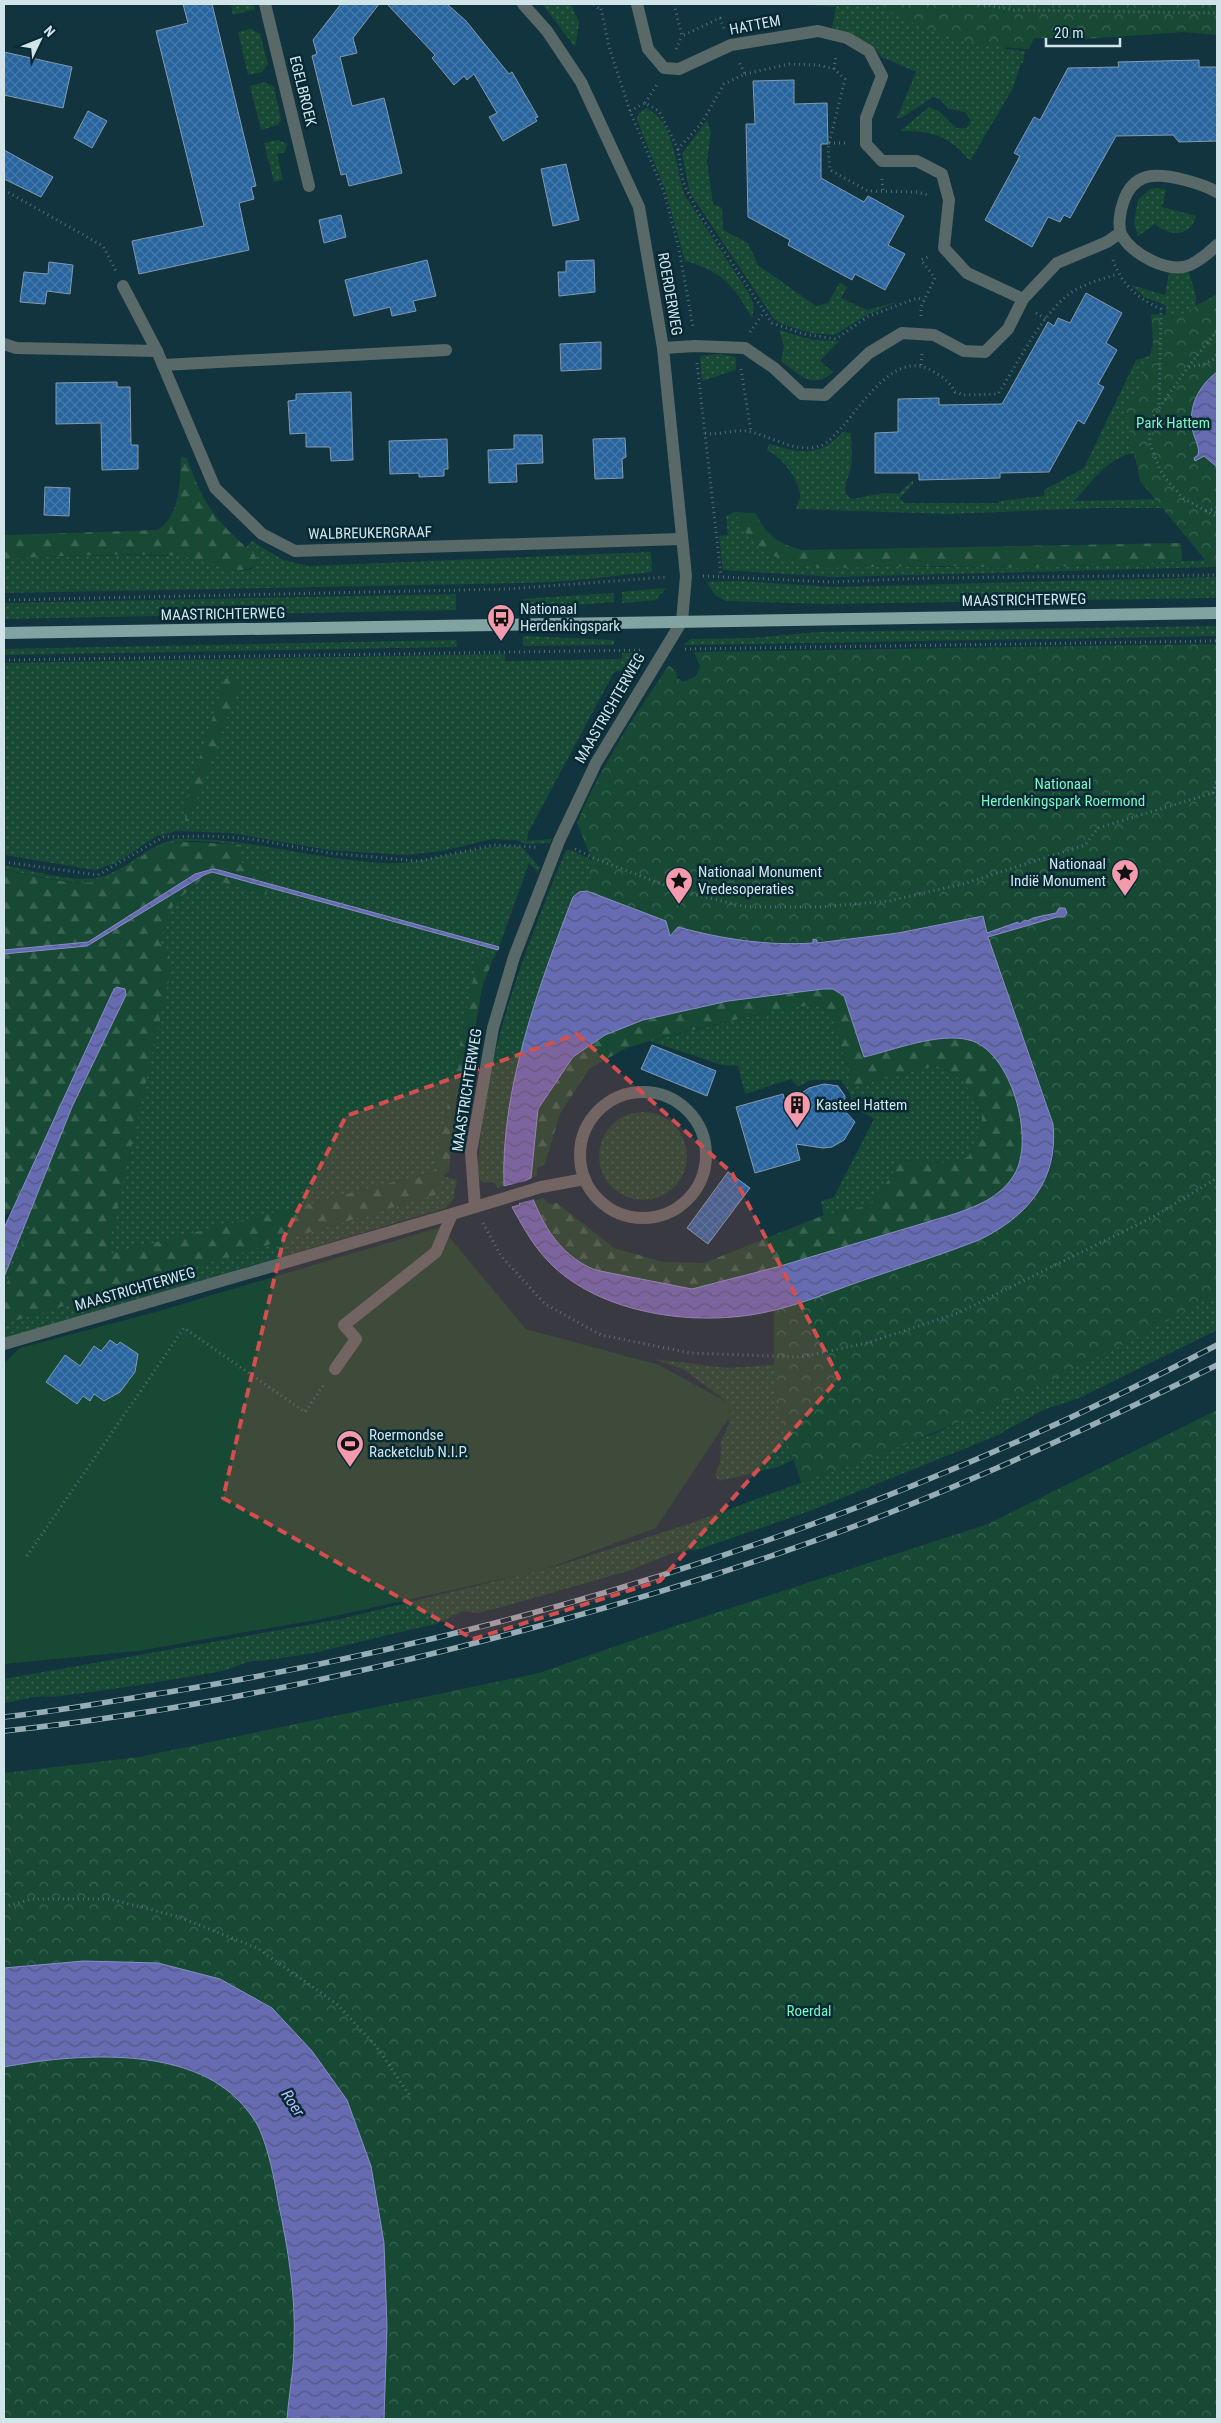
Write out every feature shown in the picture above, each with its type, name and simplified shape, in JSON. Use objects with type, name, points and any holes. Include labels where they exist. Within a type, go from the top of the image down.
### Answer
[{"type":"main road","name":"MAASTRICHTERWEG","points":[[4,634],[1217,613]]},
{"type":"street","name":"EGELBROEK","points":[[265,4],[309,186]]},
{"type":"street","name":"ROERDERWEG","points":[[523,4],[547,31],[582,82],[638,207],[663,348],[686,576],[682,621]]},
{"type":"street","name":"HATTEM","points":[[637,4],[648,49],[664,68],[679,69],[731,45],[818,31],[848,38],[869,51],[882,76],[866,118],[866,144],[882,160],[917,161],[942,174],[949,200],[944,248]]},
{"type":"street","points":[[1217,192],[1199,184],[1162,175],[1140,180],[1131,185],[1125,196],[1120,233],[1142,256],[1165,265],[1188,266],[1208,254],[1217,244]]},
{"type":"street","points":[[663,348],[695,346],[745,348],[774,368],[802,394],[825,395],[869,353],[902,333],[934,335],[964,351],[985,352],[1008,329],[1023,299],[1057,263],[1107,242],[1120,233]]},
{"type":"street","points":[[944,248],[967,273],[1023,299]]},
{"type":"street","name":"WALBREUKERGRAAF","points":[[123,286],[157,351],[215,488],[262,534],[294,550],[681,539]]},
{"type":"street","points":[[4,344],[16,348],[157,351]]},
{"type":"street","points":[[163,365],[446,350]]},
{"type":"street","name":"MAASTRICHTERWEG","points":[[4,1344],[475,1207],[471,1152],[492,1028],[514,957],[559,841],[596,763],[682,621]]},
{"type":"street","points":[[650,1093],[672,1099],[689,1112],[701,1130],[706,1150],[705,1169],[697,1188],[684,1203],[668,1213],[648,1218],[628,1217],[610,1209],[595,1196],[585,1179],[580,1158],[583,1136],[593,1117],[609,1102],[622,1096],[650,1093]]},
{"type":"street","points":[[475,1207],[541,1188],[585,1179]]},
{"type":"street","points":[[336,1368],[356,1339],[344,1325],[436,1252],[452,1214]]},
{"type":"path","points":[[594,4],[601,10]]},
{"type":"path","points":[[600,4],[610,47],[630,112],[664,192],[680,249],[695,346],[721,576]]},
{"type":"path","points":[[674,4],[682,36],[720,18],[745,74],[724,84],[701,124],[678,149]]},
{"type":"path","points":[[979,4],[1014,10],[1217,13]]},
{"type":"path","points":[[630,112],[645,103],[658,111],[678,149],[683,182],[696,209],[772,323],[804,334],[836,339],[867,318],[917,298],[924,300]]},
{"type":"path","points":[[4,190],[103,246],[123,286]]},
{"type":"path","points":[[1107,242],[1118,274],[1141,299],[1161,309],[1159,409]]},
{"type":"path","points":[[921,365],[924,334],[921,320],[924,300],[935,278],[921,260],[944,248]]},
{"type":"path","points":[[704,433],[745,430],[800,448],[820,446],[831,438],[876,387],[896,370],[915,363],[950,383],[955,392],[964,395],[998,394],[1049,315],[1069,294],[1092,282],[1118,274]]},
{"type":"path","points":[[1217,331],[1188,367],[1148,423],[1150,444],[1160,470],[1183,498],[1217,517]]},
{"type":"path","points":[[1188,367],[1205,364],[1217,357]]},
{"type":"path","points":[[1206,511],[1217,508]]},
{"type":"path","points":[[4,600],[508,589],[686,576],[831,582],[928,578],[1217,575]]},
{"type":"path","points":[[4,660],[1217,641]]},
{"type":"path","points":[[1213,793],[1217,782]]},
{"type":"path","points":[[4,862],[98,875],[162,837],[209,836],[252,839],[329,853],[419,861],[494,845],[543,848],[559,841],[596,859],[680,891],[747,907],[819,907],[889,901],[963,884],[1085,845],[1098,828],[1213,793]]},
{"type":"path","points":[[1213,793],[1217,798]]},
{"type":"path","points":[[475,1207],[502,1256],[545,1304],[601,1335],[690,1354],[801,1357],[867,1343],[958,1313],[1155,1216],[1217,1178]]},
{"type":"path","points":[[27,1556],[184,1328],[305,1412],[336,1368]]},
{"type":"path","points":[[4,1907],[32,1899],[110,1899],[179,1917],[258,1948],[337,2004],[376,2046],[410,2096]]},
{"type":"highlighted area","points":[[577,1034],[732,1173],[839,1378],[660,1581],[473,1639],[223,1498],[284,1237],[346,1116]]},
{"type":"green space","points":[[231,4],[253,4],[255,9],[233,15]]},
{"type":"green space","points":[[542,4],[571,4],[579,23],[575,47]]},
{"type":"green space","points":[[797,4],[1217,4],[1032,35],[1006,47],[1006,49],[1025,51],[1023,63],[1021,63],[1013,88],[970,161],[954,145],[939,136],[922,132],[900,131],[929,107],[939,111],[956,128],[967,128],[971,121],[965,112],[949,109],[939,99],[933,97],[901,118],[897,118],[916,72],[882,57],[867,42],[832,29],[836,7]]},
{"type":"green space","points":[[878,4],[1217,4],[1217,35],[1184,32],[1084,39],[1034,38],[1029,49],[969,42],[950,37],[914,24]]},
{"type":"green space","points":[[251,29],[260,34],[268,64],[262,72],[248,75],[238,32]]},
{"type":"green space","points":[[265,82],[274,87],[281,120],[278,125],[261,130],[250,86]]},
{"type":"green space","points":[[646,108],[656,115],[669,135],[685,196],[750,295],[754,307],[752,318],[726,281],[708,269],[685,261],[665,189],[637,120],[638,114]]},
{"type":"green space","points":[[707,120],[711,133],[707,161],[713,204],[722,208],[723,230],[748,243],[758,265],[816,306],[828,303],[840,282],[847,287],[841,298],[867,310],[897,302],[867,315],[834,335],[811,333],[784,325],[774,319],[690,193],[682,154]]},
{"type":"green space","points":[[278,140],[287,144],[285,152],[277,154],[283,180],[274,182],[264,143]]},
{"type":"green space","points":[[1150,189],[1166,190],[1162,207],[1196,216],[1193,223],[1185,231],[1173,233],[1155,224],[1138,236],[1134,222],[1138,200]]},
{"type":"green space","points":[[1170,269],[1188,269],[1196,296],[1196,305],[1211,299],[1161,383],[1166,307],[1144,297],[1131,285],[1165,295],[1169,273],[1166,272]]},
{"type":"green space","name":"Park Hattem","points":[[1217,294],[1217,567],[1211,567],[1140,481],[1127,420],[1127,401],[1138,395],[1153,344],[1151,314],[1180,316]]},
{"type":"green space","points":[[779,330],[813,340],[839,341],[820,361],[833,372],[826,378],[813,380],[800,375],[781,361],[784,346]]},
{"type":"green space","points":[[720,354],[736,357],[736,370],[702,381],[700,356]]},
{"type":"green space","points":[[1156,354],[1140,453],[1120,457],[1111,463],[1095,477],[1074,501],[1165,499],[1184,508],[1097,508],[949,514],[796,509],[800,492],[794,477],[784,463],[767,451],[769,444],[791,450],[817,450],[826,446],[843,432],[851,433],[852,462],[845,488],[848,496],[852,499],[884,493],[898,494],[913,480],[913,484],[900,498],[904,503],[999,503],[999,501],[1044,496],[1044,490],[1084,468],[1136,360]]},
{"type":"green space","points":[[181,456],[187,458],[199,489],[213,512],[230,532],[255,555],[257,562],[251,568],[243,570],[233,569],[181,556],[159,555],[4,558],[4,535],[157,530],[165,524],[175,507],[178,497]]},
{"type":"green space","points":[[735,512],[745,532],[766,554],[883,566],[1030,568],[1209,560],[1217,567],[835,577],[723,570],[719,536],[728,535],[726,516]]},
{"type":"green space","points":[[735,512],[756,513],[763,527],[774,538],[802,550],[1181,543],[1182,561],[1030,568],[933,566],[820,568],[766,554],[745,532]]},
{"type":"green space","points":[[252,541],[283,560],[309,566],[651,552],[652,572],[568,581],[524,583],[4,593],[4,558],[125,555],[183,556],[243,571],[252,569],[257,562],[255,555],[246,547]]},
{"type":"green space","points":[[1217,577],[1217,598],[825,604],[726,601],[715,595],[707,582],[739,581],[834,587]]},
{"type":"green space","points":[[666,588],[656,600],[622,603],[622,592]]},
{"type":"green space","points":[[614,593],[614,602],[522,609],[522,599]]},
{"type":"green space","points":[[456,594],[456,610],[4,619],[4,603]]},
{"type":"green space","points":[[1217,626],[1217,636],[683,645],[691,639],[754,638],[819,632]]},
{"type":"green space","points":[[523,636],[614,640],[614,645],[523,646]]},
{"type":"green space","points":[[456,640],[457,647],[4,655],[4,649]]},
{"type":"green space","name":"Nationaal Herdenkingspark Roermond","points":[[1217,644],[1217,1294],[1116,1348],[1013,1398],[908,1443],[801,1483],[774,1395],[774,1311],[968,1244],[997,1230],[1024,1208],[1044,1182],[1051,1167],[1054,1151],[1051,1116],[1005,989],[982,916],[878,937],[817,943],[813,940],[813,943],[796,944],[745,941],[679,928],[670,936],[666,921],[587,891],[592,860],[577,823],[586,802],[631,722],[669,665],[676,671],[677,678],[684,682],[696,676],[700,666],[694,652]]},
{"type":"green space","points":[[622,653],[635,653],[640,666],[614,672],[528,833],[527,841],[552,839],[550,843],[526,844],[516,840],[493,839],[442,851],[406,855],[328,850],[232,833],[177,831],[157,836],[116,863],[95,870],[4,855],[4,663],[505,654],[505,661],[622,659]],"holes":[[[200,759],[186,826],[184,807]]]},
{"type":"green space","points":[[225,679],[242,679],[186,828],[184,807]]},
{"type":"green space","points":[[175,839],[228,841],[356,861],[382,863],[418,861],[504,846],[522,847],[540,868],[538,872],[529,863],[499,947],[269,884],[270,875],[240,862],[240,845],[194,841],[175,842],[150,853],[117,875],[98,882],[63,881],[4,870],[4,865],[70,878],[96,878],[116,871],[156,846]]},
{"type":"green space","points":[[194,842],[241,845],[240,862],[270,875],[269,884],[222,870],[204,871],[195,874],[88,942],[4,950],[4,870],[65,882],[89,883],[116,875],[160,846]]},
{"type":"green space","points":[[568,849],[592,860],[655,917],[587,891],[579,892],[573,897],[547,966],[524,1039],[508,1113],[504,1150],[504,1186],[498,1188],[493,1182],[485,1183],[480,1180],[478,1172],[487,1089],[507,1008],[520,968],[565,852]]},
{"type":"green space","points":[[212,872],[268,887],[266,895],[208,878],[201,880],[174,903],[159,942],[169,952],[171,971],[110,1241],[109,1254],[434,1172],[478,955],[493,959],[482,988],[474,1035],[457,1095],[449,1171],[443,1176],[438,1194],[4,1324],[4,1290],[30,1226],[28,1217],[72,1107],[125,989],[119,986],[114,989],[12,1209],[4,1216],[4,954],[87,946],[204,874]]},
{"type":"green space","points":[[208,878],[266,895],[268,887],[498,950],[493,959],[478,956],[434,1172],[109,1255],[159,942],[173,904],[200,881]]},
{"type":"green space","points":[[833,989],[844,996],[865,1057],[931,1040],[957,1038],[969,1040],[984,1047],[997,1060],[1015,1098],[1021,1120],[1022,1141],[1020,1160],[1014,1175],[1002,1190],[978,1205],[951,1215],[777,1267],[692,1289],[595,1270],[574,1258],[565,1250],[551,1232],[533,1201],[543,1198],[549,1204],[557,1203],[614,1248],[663,1262],[704,1263],[824,1215],[871,1205],[902,1160],[947,1163],[968,1157],[981,1131],[982,1113],[964,1081],[938,1065],[853,1087],[832,1016],[828,1011],[815,1005],[780,1009],[664,1037],[626,1048],[589,1069],[560,1114],[545,1164],[537,1168],[537,1176],[531,1178],[538,1109],[573,1057],[605,1035],[643,1020],[728,1001]]},
{"type":"green space","points":[[815,1005],[828,1011],[832,1016],[853,1087],[938,1065],[964,1081],[982,1113],[981,1131],[968,1157],[947,1163],[902,1160],[871,1205],[824,1215],[821,1201],[834,1197],[874,1119],[852,1106],[850,1094],[841,1080],[811,1080],[798,1087],[791,1079],[745,1094],[738,1066],[722,1065],[650,1041],[780,1009]]},
{"type":"green space","points":[[643,1112],[660,1116],[674,1125],[683,1139],[687,1156],[683,1173],[674,1187],[660,1196],[643,1200],[626,1196],[612,1187],[603,1173],[599,1156],[603,1139],[612,1125],[626,1116]]},
{"type":"green space","points":[[443,1176],[457,1180],[453,1200],[446,1208],[4,1339],[4,1324],[437,1194]]},
{"type":"green space","points":[[28,1217],[30,1226],[4,1290],[4,1277]]},
{"type":"green space","name":"Roermondse Racketclub N.I.P.","points":[[441,1227],[526,1329],[659,1365],[736,1407],[656,1528],[543,1570],[321,1619],[138,1651],[4,1664],[4,1363],[20,1348],[159,1311]]},
{"type":"green space","points":[[1217,1294],[1217,1330],[1079,1398],[1043,1410],[996,1436],[807,1512],[700,1549],[673,1553],[628,1571],[509,1605],[478,1613],[463,1611],[436,1624],[313,1653],[252,1661],[222,1671],[159,1682],[52,1697],[34,1697],[4,1703],[4,1679],[341,1619],[557,1566],[689,1524],[936,1433],[1119,1346]]},
{"type":"green space","points":[[653,1359],[728,1368],[815,1362],[841,1437],[778,1467],[719,1481],[715,1475],[720,1462],[721,1441],[729,1424],[726,1401],[683,1369]]},
{"type":"green space","name":"Roerdal","points":[[1217,1410],[1217,2419],[4,2419],[4,1773],[139,1757],[539,1673],[645,1636],[988,1524]]},
{"type":"water","points":[[1217,372],[1217,467],[1204,456],[1195,461],[1194,458],[1198,455],[1198,449],[1193,432],[1192,415],[1199,391]]},
{"type":"water","points":[[213,869],[499,947],[498,950],[212,872],[87,946],[4,954],[4,950],[88,942],[195,874]]},
{"type":"water","points":[[587,891],[666,921],[670,936],[678,927],[728,938],[796,944],[813,943],[813,939],[817,940],[817,943],[898,933],[983,916],[987,933],[1018,922],[1019,924],[1025,920],[1056,913],[1059,908],[1065,908],[1067,913],[1064,917],[1057,917],[988,937],[1053,1124],[1054,1144],[1051,1163],[1045,1179],[1036,1194],[1012,1220],[979,1240],[775,1310],[718,1318],[658,1314],[629,1307],[601,1297],[575,1283],[553,1266],[535,1246],[512,1207],[520,1205],[513,1184],[504,1186],[504,1150],[508,1113],[524,1039],[560,931],[573,897],[579,892]],"holes":[[[833,989],[844,996],[864,1057],[931,1040],[957,1038],[969,1040],[984,1047],[997,1060],[1015,1098],[1021,1120],[1022,1141],[1020,1160],[1014,1175],[1002,1190],[978,1205],[951,1215],[777,1267],[692,1289],[595,1270],[581,1263],[559,1245],[543,1221],[526,1180],[531,1178],[538,1109],[573,1057],[605,1035],[643,1020],[728,1001]]]},
{"type":"water","points":[[117,987],[125,989],[126,995],[72,1107],[4,1277],[4,1228],[114,989]]},
{"type":"water","name":"Roer","points":[[84,1961],[158,1963],[220,1979],[272,2008],[312,2051],[347,2100],[371,2166],[384,2243],[387,2327],[384,2419],[287,2419],[293,2363],[294,2326],[288,2254],[266,2146],[254,2120],[236,2098],[213,2081],[187,2069],[157,2061],[93,2057],[31,2062],[4,2067],[4,1968]]},
{"type":"pier","points":[[534,1179],[529,1181],[535,1199],[511,1205],[517,1203],[512,1187],[502,1187]]},
{"type":"building","points":[[183,4],[212,4],[256,186],[251,187],[254,199],[239,203],[249,250],[139,274],[132,241],[204,226],[156,31],[188,23]]},
{"type":"building","points":[[341,4],[379,4],[353,38],[357,53],[340,57],[352,106],[384,98],[402,173],[349,186],[346,174],[341,175],[312,56],[317,54],[313,40]]},
{"type":"building","points":[[387,4],[447,4],[466,21],[509,74],[512,72],[538,117],[535,118],[537,121],[503,141],[489,117],[497,113],[474,74],[467,80],[464,76],[454,85],[432,58],[435,55]]},
{"type":"building","points":[[4,52],[72,67],[63,108],[4,95]]},
{"type":"building","points":[[1199,60],[1199,67],[1217,67],[1217,141],[1179,142],[1173,135],[1116,136],[1070,218],[1064,215],[1060,222],[1048,217],[1032,247],[985,220],[1020,156],[1014,153],[1034,117],[1040,120],[1068,68],[1119,67],[1118,62]]},
{"type":"building","points":[[794,80],[794,104],[827,103],[828,144],[821,144],[821,178],[864,202],[868,196],[904,216],[888,245],[905,254],[885,290],[855,274],[852,280],[788,245],[790,240],[748,217],[746,124],[755,124],[753,81]]},
{"type":"building","points":[[88,111],[107,121],[92,148],[74,138]]},
{"type":"building","points":[[4,150],[53,177],[41,197],[4,179]]},
{"type":"building","points":[[566,164],[579,220],[553,226],[541,169]]},
{"type":"building","points":[[341,215],[346,237],[324,243],[319,220]]},
{"type":"building","points":[[427,260],[436,296],[413,301],[416,311],[392,316],[390,307],[354,316],[345,280]]},
{"type":"building","points":[[594,260],[595,292],[559,296],[558,272],[566,272],[566,261]]},
{"type":"building","points":[[49,262],[73,265],[70,294],[47,291],[45,304],[20,302],[24,272],[48,274]]},
{"type":"building","points":[[1086,293],[1122,313],[1106,343],[1117,350],[1098,384],[1104,387],[1084,424],[1078,420],[1049,472],[1000,473],[1000,478],[919,480],[919,473],[875,473],[875,433],[898,432],[898,399],[939,398],[939,405],[1002,404],[1048,322],[1054,326],[1058,318],[1070,323]]},
{"type":"building","points":[[601,342],[601,369],[561,371],[560,344]]},
{"type":"building","points":[[117,382],[117,387],[130,387],[131,445],[138,445],[138,469],[102,470],[101,423],[56,424],[56,383]]},
{"type":"building","points":[[351,392],[353,460],[331,461],[330,447],[306,447],[306,433],[290,434],[288,401],[296,400],[296,394]]},
{"type":"building","points":[[514,435],[542,435],[543,463],[516,464],[517,482],[489,483],[488,450],[514,449]]},
{"type":"building","points":[[625,438],[626,457],[622,459],[623,478],[595,479],[593,439]]},
{"type":"building","points":[[447,439],[448,469],[444,469],[444,476],[419,477],[419,473],[390,474],[389,441]]},
{"type":"building","points":[[45,487],[70,488],[69,516],[44,515]]},
{"type":"building","points":[[652,1045],[716,1071],[707,1096],[641,1069]]},
{"type":"building","name":"Kasteel Hattem","points":[[824,1084],[838,1086],[845,1096],[844,1110],[855,1122],[844,1140],[832,1147],[823,1148],[796,1144],[800,1160],[755,1173],[736,1107],[783,1094],[786,1104],[809,1088]]},
{"type":"building","points":[[728,1172],[750,1188],[708,1244],[687,1228]]},
{"type":"building","points":[[110,1340],[117,1345],[120,1342],[138,1354],[135,1372],[120,1392],[104,1401],[94,1394],[90,1401],[83,1396],[77,1404],[46,1382],[65,1355],[80,1366],[94,1346],[101,1351]]},
{"type":"railway","points":[[4,1717],[68,1709],[175,1691],[310,1666],[445,1636],[578,1600],[710,1560],[840,1514],[968,1463],[1094,1407],[1217,1345]]},
{"type":"railway","points":[[4,1731],[72,1723],[208,1702],[343,1675],[477,1643],[672,1588],[758,1561],[927,1498],[1135,1405],[1217,1365]]},
{"type":"place","name":"Nationaal Herdenkingspark","points":[[501,642]]},
{"type":"place","name":"Nationaal Indië Monument","points":[[1125,897]]},
{"type":"place","name":"Nationaal Monument Vredesoperaties","points":[[679,905]]},
{"type":"place","name":"Kasteel Hattem","points":[[797,1129]]},
{"type":"place","name":"Roermondse Racketclub N.I.P.","points":[[350,1468]]}]
